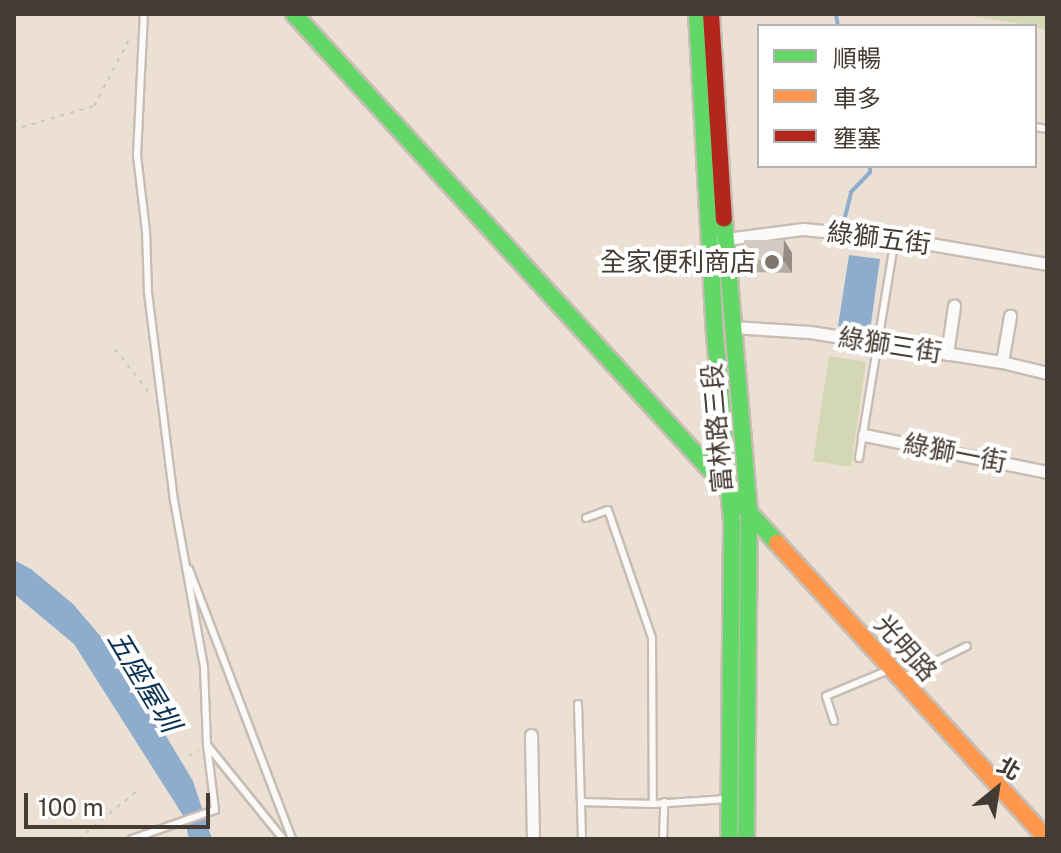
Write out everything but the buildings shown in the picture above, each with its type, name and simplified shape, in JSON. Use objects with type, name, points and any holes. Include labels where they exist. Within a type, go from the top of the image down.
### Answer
[{"type":"main road","name":"光明路","points":[[294,14],[729,490],[749,508],[1047,839]]},
{"type":"main road","name":"富林路三段","points":[[697,14],[717,240],[732,327],[749,508],[738,799],[729,839]]},
{"type":"main road","name":"富林路三段","points":[[711,14],[717,240],[732,523],[738,799],[746,839]]},
{"type":"street","name":"綠獅五街","points":[[717,240],[803,229],[895,238],[1047,264]]},
{"type":"street","points":[[947,354],[954,306]]},
{"type":"street","points":[[1002,362],[1010,316]]},
{"type":"street","name":"綠獅三街","points":[[732,327],[810,332],[1002,362],[1047,373]]},
{"type":"street","name":"綠獅一街","points":[[864,435],[1047,472]]},
{"type":"street","points":[[531,735],[533,839]]},
{"type":"lane","points":[[136,838],[215,810],[207,745],[204,667],[162,409],[148,291],[146,231],[137,155],[144,14]]},
{"type":"lane","points":[[859,458],[881,343],[895,238]]},
{"type":"lane","points":[[586,518],[608,510],[652,638],[653,804]]},
{"type":"lane","points":[[185,559],[292,839]]},
{"type":"lane","points":[[834,721],[826,696],[896,674],[967,646]]},
{"type":"lane","points":[[578,704],[582,839]]},
{"type":"lane","points":[[207,745],[283,839]]},
{"type":"lane","points":[[581,802],[653,804],[738,799]]},
{"type":"lane","points":[[663,839],[664,802]]},
{"type":"path","points":[[14,119],[22,127],[94,106],[137,25]]},
{"type":"path","points":[[115,349],[162,409]]},
{"type":"path","points":[[78,839],[137,791]]},
{"type":"green space","points":[[958,14],[1047,14],[1047,31],[1037,24]]},
{"type":"green space","points":[[829,356],[866,362],[851,467],[813,461]]},
{"type":"water","points":[[849,255],[880,259],[870,331],[838,326]]},
{"type":"water","points":[[14,560],[31,569],[73,604],[120,659],[193,781],[212,839],[189,839],[184,817],[74,644],[14,594]]},
{"type":"waterway","points":[[836,14],[838,24]]},
{"type":"waterway","points":[[844,221],[851,192],[870,172],[870,168]]},
{"type":"traffic: fast","points":[[294,14],[777,543]]},
{"type":"traffic: fast","points":[[697,14],[715,335],[732,523],[729,839]]},
{"type":"traffic: fast","points":[[724,219],[749,508],[746,839]]},
{"type":"traffic: slow","points":[[777,543],[1047,839]]},
{"type":"traffic: jam","points":[[711,14],[724,219]]},
{"type":"place","name":"全家便利商店","points":[[772,262]]},
{"type":"water label","name":"五座屋圳","points":[[144,681]]}]
